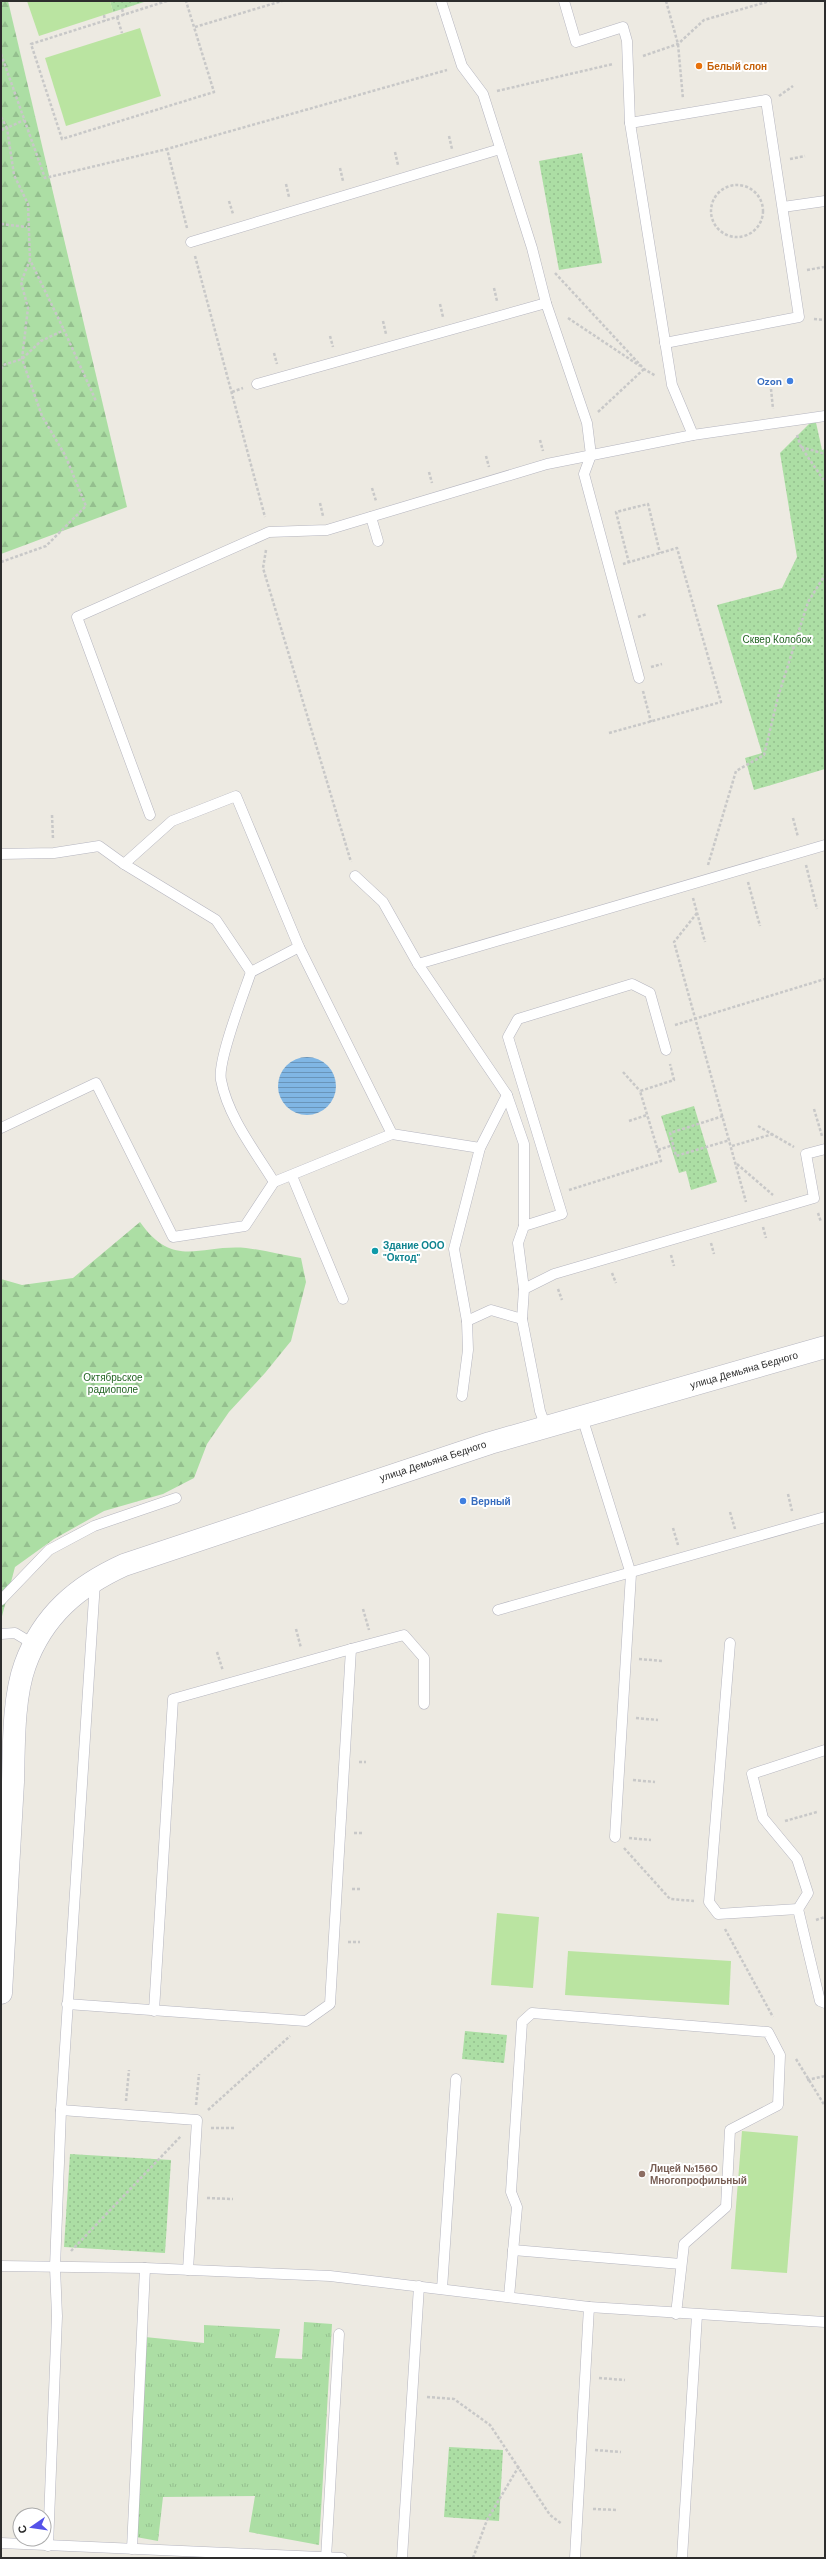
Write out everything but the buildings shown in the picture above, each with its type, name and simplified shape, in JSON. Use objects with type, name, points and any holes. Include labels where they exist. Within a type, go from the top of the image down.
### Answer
[{"type":"street","name":"улица Демьяна Бедного","points":[[1,1994],[5,1838],[19,1698],[25,1665],[56,1611],[74,1593],[96,1578],[124,1565],[366,1483],[546,1427],[825,1347]]},
{"type":"lane","points":[[441,1],[462,66],[483,94],[532,248],[546,303],[587,423],[591,455],[584,474],[640,678]]},
{"type":"lane","points":[[564,1],[576,42],[623,27],[627,41],[630,123],[672,385],[693,435]]},
{"type":"lane","points":[[630,123],[766,100],[800,317],[666,343]]},
{"type":"lane","points":[[191,242],[500,149]]},
{"type":"lane","points":[[783,207],[825,201]]},
{"type":"lane","points":[[257,384],[546,303]]},
{"type":"lane","points":[[150,815],[77,617],[269,532],[327,530],[547,464],[693,435],[792,422],[825,416]]},
{"type":"lane","points":[[371,517],[378,541]]},
{"type":"lane","points":[[124,864],[172,821],[236,796],[299,947],[392,1134]]},
{"type":"lane","points":[[418,964],[825,845]]},
{"type":"lane","points":[[1,854],[54,853],[99,846],[124,864],[216,920],[251,972]]},
{"type":"lane","points":[[355,876],[383,902],[418,964],[507,1095],[524,1144],[524,1226],[518,1243],[524,1289],[522,1319],[540,1411],[546,1427]]},
{"type":"lane","points":[[274,1182],[234,1117],[220,1079],[227,1041],[251,972],[299,947]]},
{"type":"lane","points":[[524,1226],[562,1214],[508,1037],[518,1019],[632,984],[650,994],[666,1050]]},
{"type":"lane","points":[[1,1128],[96,1083],[173,1237],[245,1226],[274,1182],[292,1176],[392,1134],[480,1148]]},
{"type":"lane","points":[[462,1396],[468,1350],[467,1320],[454,1249],[480,1148],[507,1095]]},
{"type":"lane","points":[[524,1289],[554,1274],[814,1198],[806,1154],[825,1149]]},
{"type":"lane","points":[[292,1176],[343,1299]]},
{"type":"lane","points":[[467,1320],[491,1310],[522,1319]]},
{"type":"lane","points":[[582,1417],[631,1574],[615,1837]]},
{"type":"lane","points":[[2,1593],[49,1550],[94,1526],[176,1498]]},
{"type":"lane","points":[[498,1610],[631,1574],[825,1517]]},
{"type":"lane","points":[[50,2507],[57,2316],[55,2267],[61,2110],[96,1578]]},
{"type":"lane","points":[[1,1634],[16,1633],[35,1646]]},
{"type":"lane","points":[[154,2010],[173,1699],[404,1635],[424,1658],[424,1704]]},
{"type":"lane","points":[[730,1643],[709,1902],[718,1914],[798,1909]]},
{"type":"lane","points":[[67,2004],[306,2021],[330,2004],[350,1649]]},
{"type":"lane","points":[[825,1750],[752,1774],[763,1818],[796,1859],[808,1892],[798,1909],[820,2000],[825,2003]]},
{"type":"lane","points":[[509,2297],[517,2207],[511,2192],[522,2022],[532,2013],[768,2032],[780,2055],[778,2105],[730,2130],[726,2207],[684,2244],[676,2314]]},
{"type":"lane","points":[[442,2289],[456,2079]]},
{"type":"lane","points":[[61,2110],[126,2114],[196,2122],[188,2270]]},
{"type":"lane","points":[[513,2250],[681,2264]]},
{"type":"lane","points":[[1,2266],[145,2268],[330,2276],[589,2307],[676,2314],[825,2322]]},
{"type":"lane","points":[[132,2549],[145,2268]]},
{"type":"lane","points":[[402,2558],[419,2286]]},
{"type":"lane","points":[[575,2558],[589,2307]]},
{"type":"lane","points":[[682,2558],[697,2315]]},
{"type":"lane","points":[[326,2558],[339,2334]]},
{"type":"lane","points":[[1,2543],[12,2544]]},
{"type":"lane","points":[[52,2546],[132,2549],[172,2554],[342,2558]]},
{"type":"lane","points":[[66,2558],[68,2547]]},
{"type":"path","points":[[167,1],[31,44],[62,139],[214,92],[186,1]]},
{"type":"path","points":[[195,27],[282,1]]},
{"type":"path","points":[[666,1],[678,44],[685,114]]},
{"type":"path","points":[[122,9],[124,15]]},
{"type":"path","points":[[104,15],[105,21]]},
{"type":"path","points":[[117,17],[122,33]]},
{"type":"path","points":[[1,54],[45,178],[167,148]]},
{"type":"path","points":[[1,117],[8,128],[14,175],[28,204],[30,260],[64,330],[96,402]]},
{"type":"path","points":[[1,130],[24,120]]},
{"type":"path","points":[[734,186],[750,189],[761,201],[762,218],[758,226],[744,236],[726,235],[714,223],[711,214],[715,198],[720,192],[734,186]]},
{"type":"path","points":[[1,224],[28,227]]},
{"type":"path","points":[[1,562],[46,546],[86,506],[65,455],[42,416],[22,360],[28,308],[21,282],[30,260]]},
{"type":"path","points":[[553,271],[644,369]]},
{"type":"path","points":[[546,303],[644,369],[672,385]]},
{"type":"path","points":[[1,369],[3,365],[22,360],[41,341],[64,330]]},
{"type":"path","points":[[587,423],[644,369]]},
{"type":"path","points":[[792,422],[801,447],[825,482]]},
{"type":"path","points":[[801,447],[825,454]]},
{"type":"path","points":[[629,563],[616,512],[648,504],[660,553]]},
{"type":"path","points":[[269,532],[263,568],[355,876]]},
{"type":"path","points":[[609,569],[677,548],[721,702],[609,733]]},
{"type":"path","points":[[704,880],[736,771],[764,756],[778,697],[808,602],[825,575]]},
{"type":"path","points":[[640,678],[650,722]]},
{"type":"path","points":[[52,815],[54,853]]},
{"type":"path","points":[[745,868],[760,926]]},
{"type":"path","points":[[689,885],[705,942]]},
{"type":"path","points":[[697,913],[674,942],[737,1164],[750,1216]]},
{"type":"path","points":[[660,1030],[825,979]]},
{"type":"path","points":[[640,1091],[674,1080],[666,1050]]},
{"type":"path","points":[[556,1194],[661,1161],[640,1091],[623,1072]]},
{"type":"path","points":[[814,1109],[823,1139]]},
{"type":"path","points":[[629,1121],[647,1115]]},
{"type":"path","points":[[723,1116],[670,1133],[676,1156],[730,1140]]},
{"type":"path","points":[[758,1126],[806,1154]]},
{"type":"path","points":[[732,1146],[773,1134]]},
{"type":"path","points":[[658,1150],[673,1145]]},
{"type":"path","points":[[737,1164],[786,1206]]},
{"type":"path","points":[[363,1609],[373,1643]]},
{"type":"path","points":[[296,1629],[305,1662]]},
{"type":"path","points":[[626,1658],[663,1661]]},
{"type":"path","points":[[622,1717],[658,1720]]},
{"type":"path","points":[[618,1779],[655,1782]]},
{"type":"path","points":[[770,1826],[817,1812]]},
{"type":"path","points":[[615,1837],[670,1899],[709,1902]]},
{"type":"path","points":[[615,1837],[650,1840]]},
{"type":"path","points":[[718,1914],[774,2018]]},
{"type":"path","points":[[55,2267],[196,2122],[306,2021]]},
{"type":"path","points":[[792,2052],[807,2080],[825,2106]]},
{"type":"path","points":[[126,2114],[128,2070]]},
{"type":"path","points":[[196,2122],[199,2074]]},
{"type":"path","points":[[807,2080],[825,2076]]},
{"type":"path","points":[[196,2122],[234,2128]]},
{"type":"path","points":[[192,2197],[233,2199]]},
{"type":"path","points":[[585,2377],[625,2380]]},
{"type":"path","points":[[412,2397],[454,2399],[490,2425],[519,2466],[550,2515],[576,2533]]},
{"type":"path","points":[[581,2450],[621,2452]]},
{"type":"path","points":[[473,2558],[487,2520],[519,2466]]},
{"type":"path","points":[[578,2508],[618,2510]]},
{"type":"green space","points":[[1,1],[8,1],[127,507],[1,554]]},
{"type":"green space","points":[[27,1],[110,1],[113,12],[39,36]]},
{"type":"green space","points":[[110,1],[147,1],[113,12]]},
{"type":"green space","points":[[140,28],[161,96],[66,126],[45,58]]},
{"type":"green space","points":[[582,153],[602,263],[559,270],[539,161]]},
{"type":"green space","name":"Сквер Колобок","points":[[815,418],[822,450],[825,449],[825,769],[754,790],[745,758],[762,753],[717,605],[782,588],[797,557],[780,453]]},
{"type":"green space","points":[[694,1106],[717,1182],[691,1190],[686,1171],[679,1173],[661,1116]]},
{"type":"green space","name":"Октябрьское радиополе","points":[[140,1222],[152,1237],[164,1246],[176,1250],[188,1252],[246,1248],[301,1258],[306,1282],[291,1341],[265,1373],[229,1412],[207,1444],[194,1478],[163,1494],[104,1511],[54,1539],[15,1567],[1,1620],[1,1279],[22,1285],[73,1278]]},
{"type":"green space","points":[[497,1913],[539,1917],[533,1988],[491,1985]]},
{"type":"green space","points":[[568,1951],[731,1961],[729,2005],[565,1995]]},
{"type":"green space","points":[[465,2031],[507,2035],[504,2063],[462,2059]]},
{"type":"green space","points":[[742,2131],[798,2136],[787,2273],[731,2269]]},
{"type":"green space","points":[[70,2154],[171,2160],[165,2253],[64,2247]]},
{"type":"green space","points":[[304,2322],[332,2324],[319,2545],[249,2532],[255,2496],[163,2497],[158,2541],[136,2537],[145,2337],[204,2343],[204,2325],[280,2329],[275,2358],[302,2359]]},
{"type":"green space","points":[[449,2447],[503,2450],[499,2521],[444,2517]]},
{"type":"water","points":[[307,1057],[318,1059],[331,1070],[334,1075],[336,1086],[334,1097],[323,1110],[318,1113],[307,1115],[296,1113],[283,1102],[280,1097],[278,1086],[280,1075],[291,1062],[296,1059]]},
{"type":"place","name":"Белый слон","points":[[699,66]]},
{"type":"place","name":"Ozon","points":[[790,381]]},
{"type":"place","name":"Здание ООО \"Октод\"","points":[[375,1251]]},
{"type":"place","name":"Верный","points":[[463,1501]]},
{"type":"place","name":"Лицей №1560 Многопрофильный","points":[[642,2174]]}]
